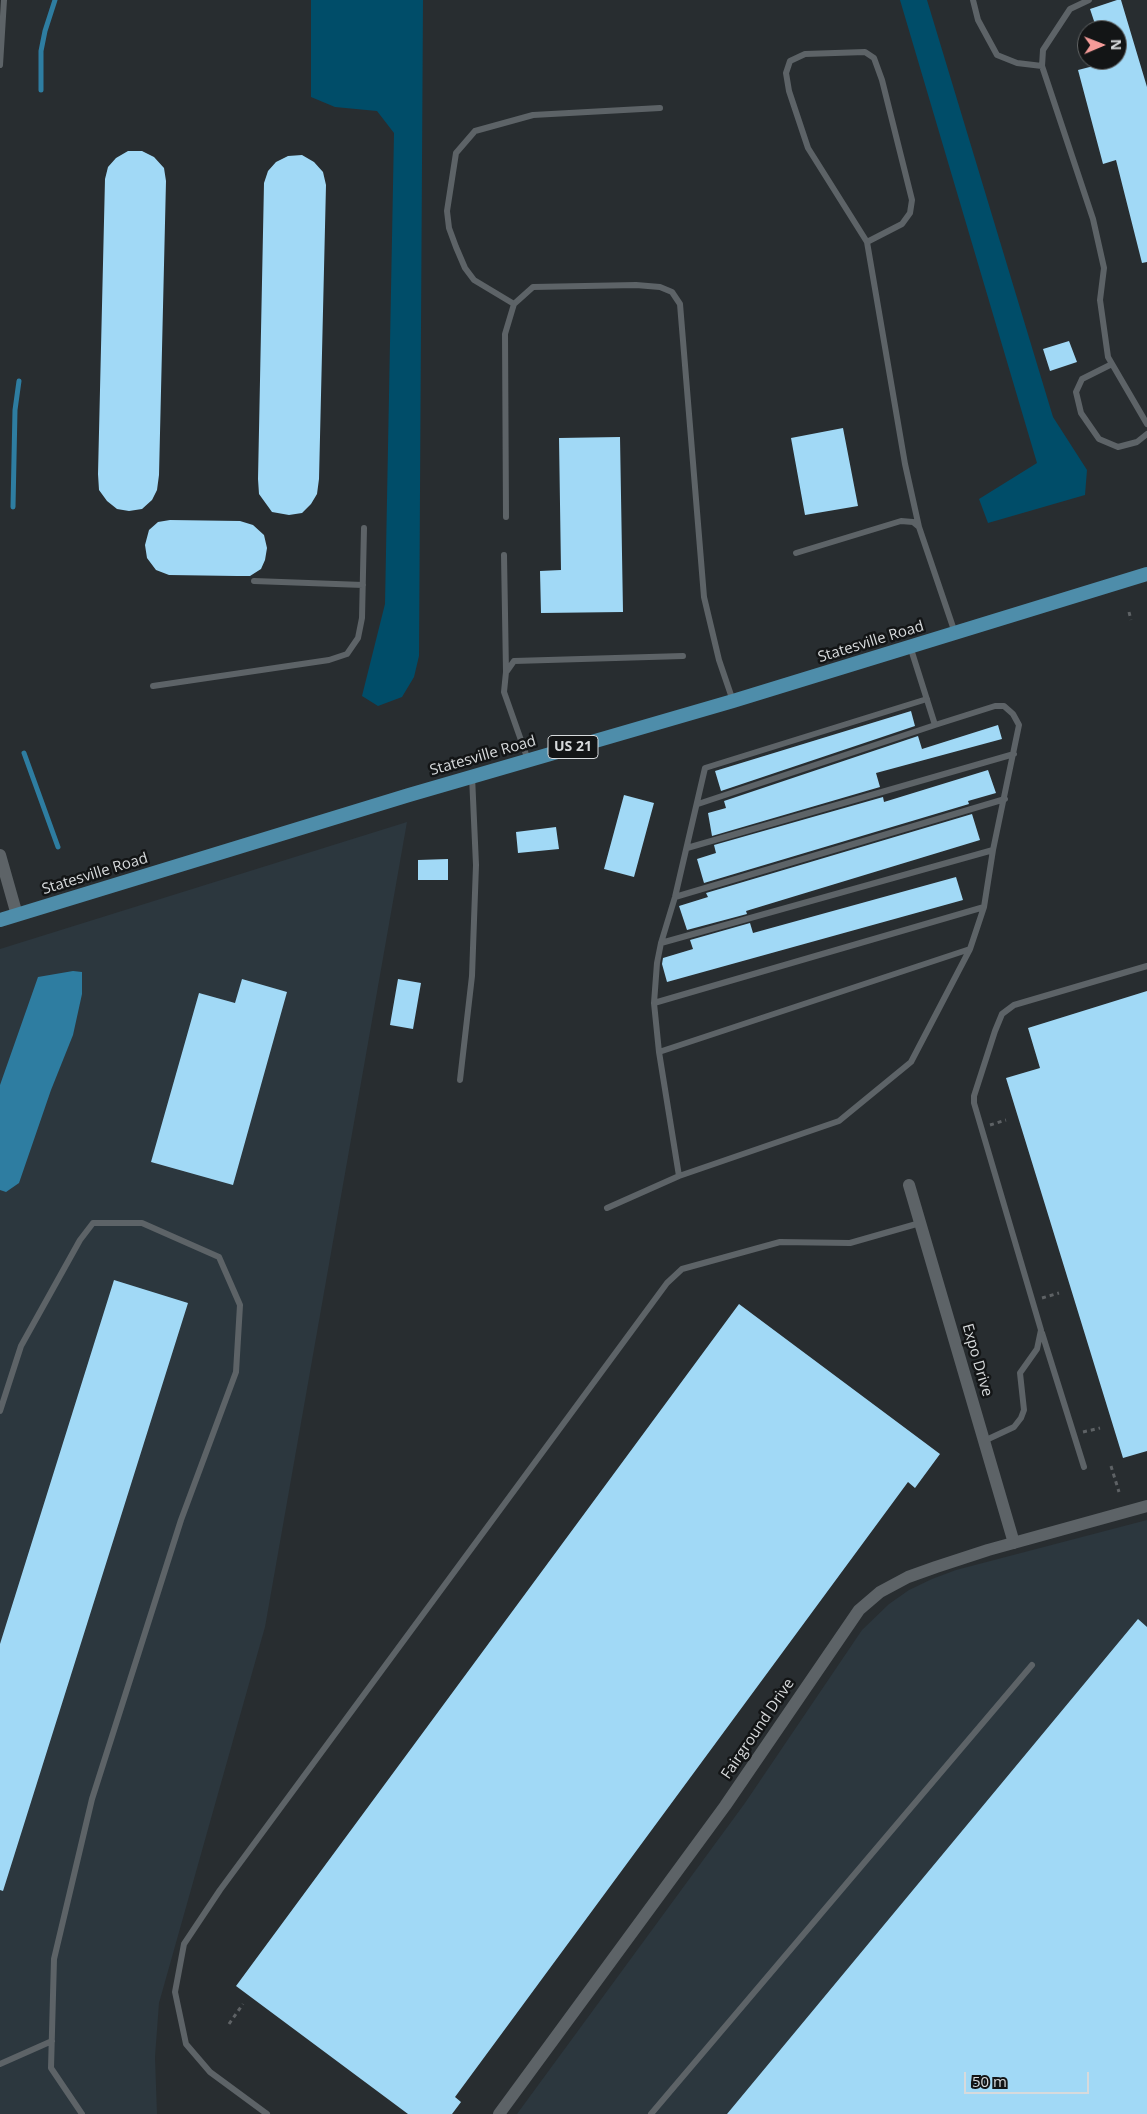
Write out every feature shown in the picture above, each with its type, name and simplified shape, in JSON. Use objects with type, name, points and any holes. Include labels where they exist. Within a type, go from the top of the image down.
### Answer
[{"type":"main road","name":"Statesville Road","points":[[0,920],[472,776],[733,701],[1147,574]]},
{"type":"street","points":[[0,855],[17,915]]},
{"type":"street","name":"Expo Drive","points":[[909,1185],[1014,1543]]},
{"type":"street","name":"Fairground Drive","points":[[499,2114],[726,1806],[859,1610],[880,1592],[908,1577],[988,1550],[1147,1506]]},
{"type":"lane","points":[[0,65],[4,0]]},
{"type":"lane","points":[[972,0],[978,20],[997,54],[1017,63],[1042,66]]},
{"type":"lane","points":[[1088,0],[1070,9],[1043,50],[1042,66],[1093,219],[1104,268],[1100,300],[1108,357],[1147,424]]},
{"type":"lane","points":[[867,242],[902,224],[910,213],[912,200],[882,80],[874,58],[865,52],[805,54],[790,61],[786,73],[789,92],[808,148],[867,242],[905,464],[919,527],[954,633]]},
{"type":"lane","points":[[514,304],[474,280],[465,268],[456,247],[449,228],[447,211],[449,187],[456,153],[475,131],[533,115],[660,108]]},
{"type":"lane","points":[[506,517],[505,334],[514,304],[533,287],[636,285],[660,287],[672,292],[680,304],[704,597],[719,660],[733,701]]},
{"type":"lane","points":[[1112,364],[1082,379],[1076,392],[1081,413],[1099,439],[1118,447],[1137,442],[1147,434]]},
{"type":"lane","points":[[796,552],[902,521],[913,522],[919,527]]},
{"type":"lane","points":[[153,686],[330,660],[347,654],[358,638],[362,618],[364,528]]},
{"type":"lane","points":[[504,555],[506,672],[504,692],[528,760]]},
{"type":"lane","points":[[254,581],[363,585]]},
{"type":"lane","points":[[910,646],[935,725]]},
{"type":"lane","points":[[506,672],[514,661],[683,656]]},
{"type":"lane","points":[[679,1176],[659,1052],[654,1003],[656,963],[675,898],[705,768],[927,699]]},
{"type":"lane","points":[[607,1208],[679,1176],[839,1121],[912,1062],[970,949],[984,907],[993,850],[1019,725],[1013,714],[1004,706],[995,706],[698,804]]},
{"type":"lane","points":[[687,848],[1014,754]]},
{"type":"lane","points":[[460,1080],[472,976],[476,865],[472,776]]},
{"type":"lane","points":[[675,898],[1005,799]]},
{"type":"lane","points":[[661,943],[993,850]]},
{"type":"lane","points":[[654,1003],[984,907]]},
{"type":"lane","points":[[659,1052],[970,949]]},
{"type":"lane","points":[[1084,1467],[1041,1330],[1034,1300],[974,1103],[974,1096],[1002,1014],[1014,1005],[1147,966]]},
{"type":"lane","points":[[0,1411],[21,1346],[80,1240],[93,1223],[142,1223],[219,1257],[240,1304],[236,1372],[181,1520],[92,1799],[54,1959],[51,2068],[82,2114]]},
{"type":"lane","points":[[267,2114],[210,2072],[186,2044],[175,1992],[184,1944],[220,1890],[667,1283],[682,1269],[780,1242],[850,1243],[920,1223]]},
{"type":"lane","points":[[984,1441],[1014,1427],[1021,1418],[1024,1410],[1020,1373],[1037,1349],[1041,1330]]},
{"type":"lane","points":[[651,2114],[1032,1665]]},
{"type":"lane","points":[[0,2064],[52,2042]]},
{"type":"path","points":[[1129,612],[1131,620]]},
{"type":"path","points":[[1034,1300],[1059,1292]]},
{"type":"path","points":[[1074,1435],[1100,1428]]},
{"type":"path","points":[[1111,1466],[1119,1492]]},
{"type":"path","points":[[229,2024],[243,2004]]},
{"type":"shaded area","points":[[311,0],[423,0],[419,656],[414,677],[402,697],[378,706],[362,696],[385,604],[394,133],[377,111],[335,107],[311,97]]},
{"type":"shaded area","points":[[900,0],[927,0],[1053,417],[1087,470],[1085,495],[988,523],[979,499],[1037,463]]},
{"type":"shaded area","points":[[407,822],[265,1627],[159,2003],[155,2057],[157,2114],[0,2114],[0,949]]},
{"type":"shaded area","points":[[73,971],[82,972],[82,994],[73,1035],[51,1090],[19,1183],[6,1192],[0,1190],[0,1085],[38,977]]},
{"type":"shaded area","points":[[1147,1520],[1147,2114],[517,2114],[745,1803],[862,1630],[889,1604],[909,1590],[956,1570]]},
{"type":"building","points":[[1121,0],[1127,20],[1094,20],[1090,9]]},
{"type":"building","points":[[1127,20],[1147,87],[1147,262],[1142,263],[1116,160],[1103,164],[1078,70],[1127,70]]},
{"type":"building","points":[[128,151],[142,151],[154,157],[164,168],[166,181],[159,475],[157,490],[152,500],[142,509],[129,511],[117,509],[107,501],[99,490],[98,474],[105,179],[108,167],[116,158]]},
{"type":"building","points":[[302,155],[314,162],[323,172],[326,185],[319,479],[317,494],[311,504],[302,513],[289,515],[272,512],[259,494],[264,183],[268,171],[276,162],[288,156]]},
{"type":"building","points":[[1069,341],[1077,362],[1050,371],[1043,349]]},
{"type":"building","points":[[843,428],[858,506],[805,515],[791,438]]},
{"type":"building","points":[[620,437],[623,612],[541,613],[540,571],[561,570],[559,438]]},
{"type":"building","points":[[170,520],[240,521],[253,525],[264,535],[267,548],[261,569],[250,576],[169,575],[156,570],[147,558],[145,545],[149,530],[158,522]]},
{"type":"building","points":[[911,711],[915,726],[721,791],[715,771]]},
{"type":"building","points":[[998,725],[1002,739],[876,773],[880,787],[712,836],[708,813],[726,808],[724,801],[918,736],[922,749]]},
{"type":"building","points":[[988,770],[996,793],[968,801],[969,804],[704,883],[697,859],[716,853],[714,845],[883,797],[884,802]]},
{"type":"building","points":[[624,795],[654,803],[634,877],[604,869]]},
{"type":"building","points":[[972,814],[980,840],[746,911],[747,914],[687,930],[679,906],[708,897],[706,893]]},
{"type":"building","points":[[556,827],[559,849],[518,853],[516,832]]},
{"type":"building","points":[[448,859],[448,880],[418,880],[418,860]]},
{"type":"building","points":[[956,877],[963,900],[667,982],[662,964],[663,958],[693,949],[690,940],[750,923],[753,933]]},
{"type":"building","points":[[242,979],[287,992],[233,1185],[151,1162],[199,993],[235,1003]]},
{"type":"building","points":[[398,979],[421,983],[413,1029],[390,1025]]},
{"type":"building","points":[[1147,991],[1147,1451],[1123,1458],[1006,1078],[1040,1068],[1028,1028]]},
{"type":"building","points":[[114,1280],[188,1303],[3,1891],[0,1890],[0,1644]]},
{"type":"building","points":[[739,1304],[940,1454],[915,1488],[908,1482],[455,2097],[461,2102],[452,2114],[408,2114],[236,1986]]},
{"type":"building","points":[[1138,1619],[1147,1627],[1147,2114],[727,2114]]},
{"type":"waterway","points":[[41,90],[41,51],[55,0]]},
{"type":"waterway","points":[[13,507],[15,410],[19,381]]},
{"type":"waterway","points":[[24,753],[58,847]]}]
